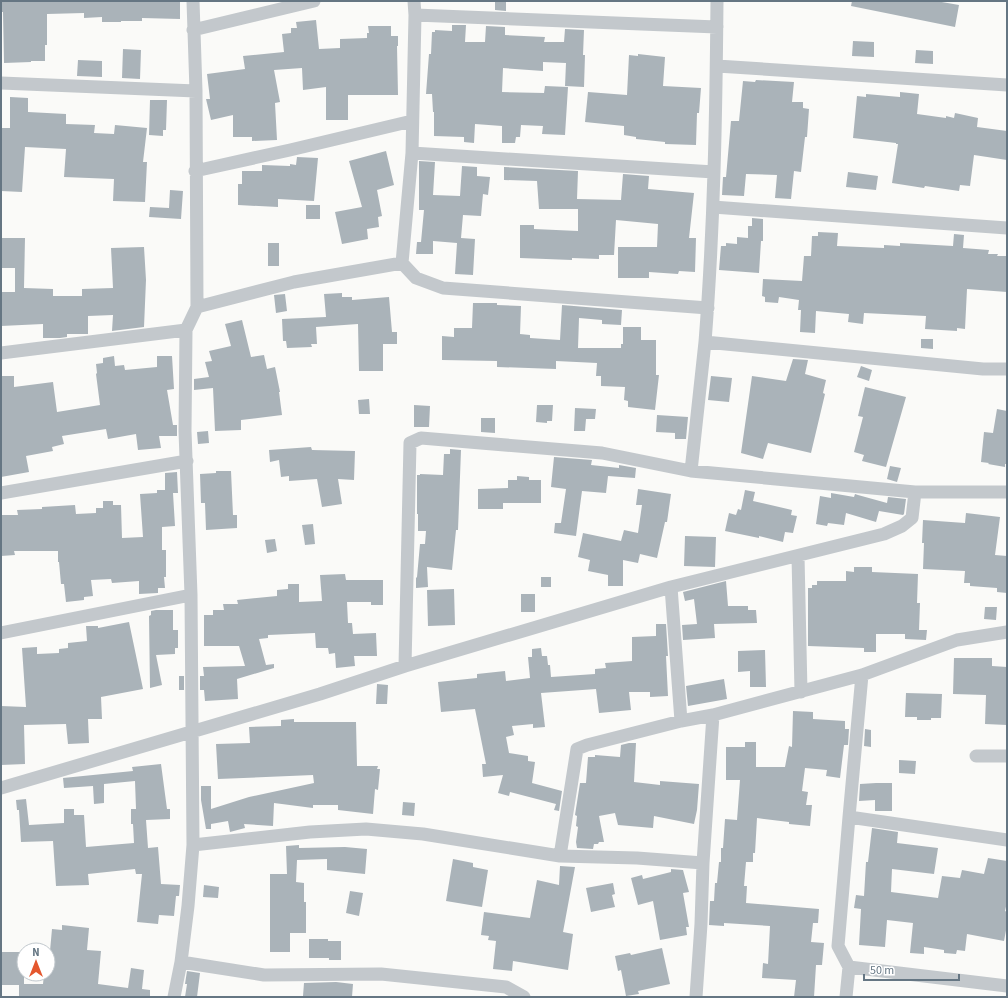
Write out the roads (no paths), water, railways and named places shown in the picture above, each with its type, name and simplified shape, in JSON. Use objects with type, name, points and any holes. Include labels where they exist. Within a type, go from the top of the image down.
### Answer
[{"type":"street","points":[[174,997],[181,962],[188,906],[193,845],[191,595],[186,430],[186,330],[197,307],[195,171],[196,91],[193,1]]},
{"type":"street","points":[[193,30],[314,1]]},
{"type":"street","points":[[414,1],[412,153],[402,263],[416,278],[444,288],[708,308]]},
{"type":"street","points":[[691,471],[708,308],[713,207],[717,66],[717,1]]},
{"type":"street","points":[[414,15],[717,27]]},
{"type":"street","points":[[717,66],[1007,85]]},
{"type":"street","points":[[1,83],[196,91]]},
{"type":"street","points":[[195,171],[290,150],[412,120]]},
{"type":"street","points":[[412,153],[714,172]]},
{"type":"street","points":[[713,207],[1007,228]]},
{"type":"street","points":[[197,307],[294,282],[402,263]]},
{"type":"street","points":[[1,353],[186,330]]},
{"type":"street","points":[[705,342],[975,368],[1007,369]]},
{"type":"street","points":[[405,666],[410,443],[422,438],[602,453],[691,471],[915,492],[1007,492]]},
{"type":"street","points":[[1,493],[187,461]]},
{"type":"street","points":[[1,788],[320,694],[405,666],[671,587],[884,534],[902,526],[912,518],[915,492]]},
{"type":"street","points":[[798,556],[801,692]]},
{"type":"street","points":[[671,587],[681,721]]},
{"type":"street","points":[[1,633],[191,595]]},
{"type":"street","points":[[560,856],[577,749],[587,745],[681,721],[713,715],[862,675],[957,640],[1007,632]]},
{"type":"street","points":[[846,997],[849,967],[838,946],[862,675]]},
{"type":"street","points":[[696,997],[713,715]]},
{"type":"street","points":[[976,756],[1007,756]]},
{"type":"street","points":[[849,817],[1007,840]]},
{"type":"street","points":[[193,845],[310,832],[366,829],[423,834],[560,856],[637,858],[703,864]]},
{"type":"street","points":[[181,962],[264,975],[381,974],[506,987],[524,997]]},
{"type":"street","points":[[849,967],[1007,986]]}]
